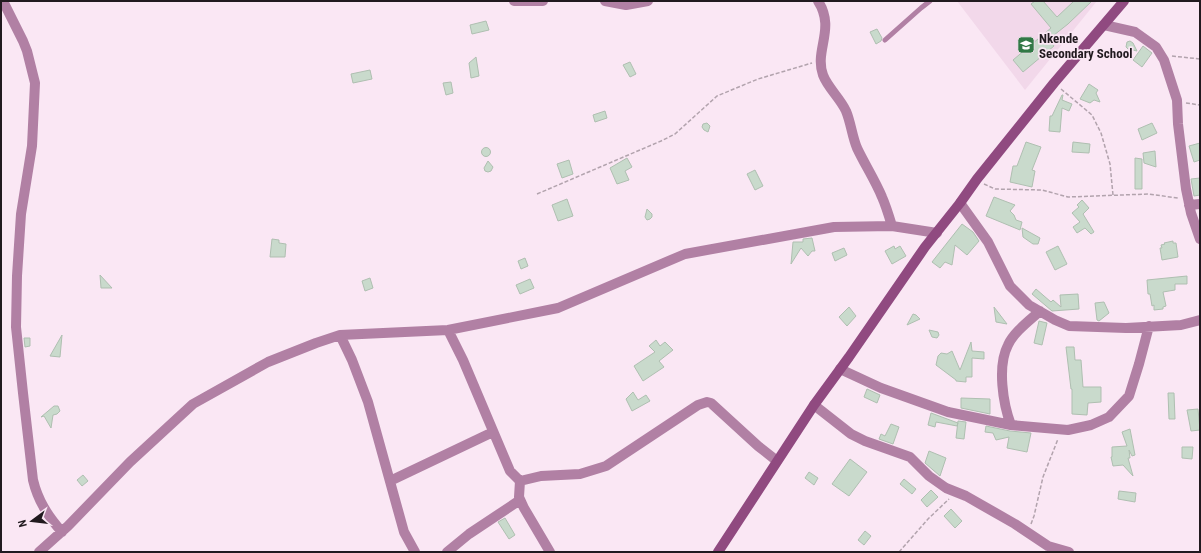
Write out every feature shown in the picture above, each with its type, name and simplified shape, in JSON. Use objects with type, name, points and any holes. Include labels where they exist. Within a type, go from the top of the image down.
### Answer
[{"type":"street","points":[[3,1],[27,51],[35,83],[32,146],[21,214],[17,276],[16,327],[23,393],[33,480],[36,492],[48,517],[62,532]]},
{"type":"street","points":[[514,1],[543,1]]},
{"type":"street","points":[[605,1],[626,5],[648,1]]},
{"type":"street","points":[[818,1],[825,17],[826,34],[821,60],[823,74],[845,110],[852,126],[857,148],[883,198],[892,226]]},
{"type":"street","points":[[718,552],[814,405],[937,233],[977,179],[1076,55],[1104,26],[1124,1]]},
{"type":"street","points":[[1104,26],[1135,32],[1156,47],[1164,60],[1177,102],[1183,167],[1189,202],[1200,239]]},
{"type":"street","points":[[1189,202],[1200,204]]},
{"type":"street","points":[[960,203],[988,242],[1010,286],[1029,305],[1055,320],[1068,326],[1126,328],[1181,325],[1200,322]]},
{"type":"street","points":[[40,552],[62,532],[130,462],[193,404],[268,362],[316,343],[340,335],[448,330],[558,308],[685,254],[834,227],[892,226],[937,233]]},
{"type":"street","points":[[1011,425],[1005,407],[1002,389],[1003,364],[1007,346],[1016,334],[1040,311]]},
{"type":"street","points":[[840,369],[881,388],[948,412],[1011,425],[1068,430],[1091,425],[1109,417],[1128,396],[1139,364],[1149,326]]},
{"type":"street","points":[[448,330],[463,360],[510,471],[520,481],[520,500],[550,552]]},
{"type":"street","points":[[340,335],[352,360],[368,402],[404,532],[416,552]]},
{"type":"street","points":[[520,481],[541,476],[580,474],[606,466],[698,405],[707,402],[711,403],[758,446],[777,461]]},
{"type":"street","points":[[814,405],[850,434],[910,457],[929,476],[946,488],[966,496],[1048,546],[1069,552]]},
{"type":"street","points":[[390,481],[493,432]]},
{"type":"street","points":[[447,552],[469,534],[520,500]]},
{"type":"lane","points":[[885,40],[930,1]]},
{"type":"path","points":[[1160,54],[1200,59]]},
{"type":"path","points":[[537,194],[662,141],[675,134],[717,96],[758,79],[821,60]]},
{"type":"path","points":[[1054,83],[1092,115],[1101,133],[1110,164],[1113,195]]},
{"type":"path","points":[[1177,102],[1200,105]]},
{"type":"path","points":[[977,179],[986,186],[995,189],[1042,190],[1068,197],[1148,194],[1189,202]]},
{"type":"path","points":[[1027,532],[1034,516],[1043,477],[1062,430]]},
{"type":"path","points":[[899,552],[956,492]]},
{"type":"shaded area","name":"Nkende Secondary School","points":[[957,1],[1097,1],[1025,90]]},
{"type":"building","points":[[1035,1],[1043,1],[1057,17],[1074,1],[1092,1],[1068,24],[1049,39],[1054,46],[1023,72],[1013,60],[1051,28],[1031,4]]},
{"type":"building","points":[[486,21],[489,30],[472,34],[470,25]]},
{"type":"building","points":[[877,29],[882,38],[881,41],[876,44],[870,32]]},
{"type":"building","points":[[1130,41],[1133,43],[1137,51],[1126,47],[1127,42]]},
{"type":"building","points":[[1143,46],[1152,53],[1142,67],[1133,60]]},
{"type":"building","points":[[476,57],[479,76],[471,78],[469,63]]},
{"type":"building","points":[[630,62],[636,74],[630,77],[623,65]]},
{"type":"building","points":[[370,70],[372,79],[353,83],[351,74]]},
{"type":"building","points":[[451,82],[453,93],[446,95],[443,83]]},
{"type":"building","points":[[1089,84],[1098,90],[1096,93],[1100,102],[1094,100],[1090,103],[1080,99]]},
{"type":"building","points":[[1062,95],[1062,100],[1072,104],[1069,111],[1062,108],[1060,132],[1049,131],[1050,116],[1052,116]]},
{"type":"building","points":[[605,111],[607,118],[595,122],[593,115]]},
{"type":"building","points":[[707,123],[710,126],[708,132],[702,127],[703,124]]},
{"type":"building","points":[[1152,123],[1157,133],[1142,140],[1138,129]]},
{"type":"building","points":[[1026,142],[1041,147],[1032,170],[1035,171],[1032,187],[1010,182],[1013,166],[1017,166]]},
{"type":"building","points":[[1073,142],[1090,144],[1089,153],[1072,152]]},
{"type":"building","points":[[1200,143],[1200,160],[1194,162],[1189,146]]},
{"type":"building","points":[[484,148],[488,148],[490,152],[488,156],[484,156],[482,154],[482,150]]},
{"type":"building","points":[[1155,151],[1156,167],[1144,163],[1143,153]]},
{"type":"building","points":[[627,158],[632,167],[625,171],[629,180],[617,184],[610,168]]},
{"type":"building","points":[[1135,158],[1142,159],[1142,189],[1135,189]]},
{"type":"building","points":[[569,160],[573,174],[562,178],[557,164]]},
{"type":"building","points":[[488,161],[493,167],[491,171],[488,172],[485,171],[484,168]]},
{"type":"building","points":[[755,170],[763,186],[755,190],[747,174]]},
{"type":"building","points":[[1200,178],[1200,195],[1194,196],[1191,179]]},
{"type":"building","points":[[994,197],[1015,205],[1010,211],[1016,220],[1022,222],[1020,230],[986,216]]},
{"type":"building","points":[[567,199],[573,216],[558,221],[552,205]]},
{"type":"building","points":[[1082,200],[1089,208],[1083,214],[1094,232],[1091,234],[1085,228],[1077,233],[1073,227],[1080,222],[1072,213],[1079,207],[1077,205]]},
{"type":"building","points":[[647,209],[652,214],[652,217],[647,220],[645,217]]},
{"type":"building","points":[[962,224],[973,232],[979,241],[967,255],[955,245],[952,265],[945,262],[940,268],[932,262]]},
{"type":"building","points":[[1022,228],[1040,238],[1038,244],[1033,244],[1023,237]]},
{"type":"building","points":[[812,238],[815,251],[812,251],[808,256],[801,248],[791,264],[793,242],[803,242],[803,239]]},
{"type":"building","points":[[272,239],[279,240],[279,243],[286,244],[285,257],[270,257]]},
{"type":"building","points":[[1173,241],[1173,243],[1176,243],[1178,257],[1162,260],[1161,245]]},
{"type":"building","points":[[894,246],[895,249],[900,246],[906,256],[892,264],[885,251]]},
{"type":"building","points":[[1058,246],[1067,264],[1055,270],[1046,252]]},
{"type":"building","points":[[844,248],[847,255],[835,261],[832,253]]},
{"type":"building","points":[[525,258],[528,266],[521,269],[518,261]]},
{"type":"building","points":[[100,275],[112,288],[101,288]]},
{"type":"building","points":[[1187,276],[1187,284],[1175,284],[1175,290],[1163,292],[1166,306],[1163,307],[1163,309],[1154,310],[1154,305],[1152,306],[1150,294],[1148,294],[1147,280]]},
{"type":"building","points":[[370,278],[373,288],[365,291],[362,281]]},
{"type":"building","points":[[530,279],[534,288],[520,294],[516,285]]},
{"type":"building","points":[[1036,289],[1051,302],[1053,300],[1061,307],[1060,295],[1078,294],[1079,309],[1052,311],[1032,294]]},
{"type":"building","points":[[1104,302],[1109,313],[1099,321],[1097,320],[1095,303]]},
{"type":"building","points":[[849,307],[856,316],[847,326],[839,317]]},
{"type":"building","points":[[994,307],[1007,324],[996,322]]},
{"type":"building","points":[[913,314],[920,319],[907,325]]},
{"type":"building","points":[[1039,321],[1047,323],[1042,345],[1034,343]]},
{"type":"building","points":[[929,330],[938,332],[939,335],[937,338],[932,337]]},
{"type":"building","points":[[62,335],[60,357],[50,356]]},
{"type":"building","points":[[24,338],[30,338],[30,346],[25,347]]},
{"type":"building","points":[[656,340],[660,346],[665,342],[673,350],[659,361],[664,367],[643,381],[634,366],[655,352],[649,346]]},
{"type":"building","points":[[971,342],[972,351],[984,352],[984,359],[972,358],[972,377],[966,377],[966,382],[956,381],[936,365],[938,356],[941,353],[947,354],[952,351],[960,370]]},
{"type":"building","points":[[1066,347],[1074,347],[1075,360],[1081,360],[1083,387],[1101,387],[1101,402],[1088,403],[1087,415],[1072,414],[1072,389]]},
{"type":"building","points":[[867,389],[880,395],[877,403],[864,397]]},
{"type":"building","points":[[633,392],[638,400],[646,395],[650,401],[632,411],[626,399]]},
{"type":"building","points":[[1168,393],[1174,393],[1175,419],[1169,419]]},
{"type":"building","points":[[961,398],[990,399],[990,414],[961,408]]},
{"type":"building","points":[[54,406],[58,406],[60,411],[53,415],[51,428],[44,416],[41,417]]},
{"type":"building","points":[[1198,409],[1200,430],[1191,431],[1187,410]]},
{"type":"building","points":[[931,413],[958,423],[957,426],[936,422],[935,427],[928,425]]},
{"type":"building","points":[[958,421],[966,422],[964,439],[956,438]]},
{"type":"building","points":[[891,424],[899,427],[893,444],[879,439],[881,434],[885,436]]},
{"type":"building","points":[[986,426],[1010,431],[1031,433],[1027,452],[1007,448],[1009,437],[996,440],[993,433],[985,432]]},
{"type":"building","points":[[1130,429],[1135,455],[1132,456],[1129,450],[1130,458],[1128,458],[1133,476],[1123,465],[1113,466],[1111,457],[1112,447],[1127,446],[1122,432]]},
{"type":"building","points":[[1182,447],[1193,447],[1192,459],[1182,458]]},
{"type":"building","points":[[929,451],[946,458],[940,476],[925,463]]},
{"type":"building","points":[[850,459],[867,472],[849,496],[832,484]]},
{"type":"building","points":[[809,472],[818,478],[814,485],[805,478]]},
{"type":"building","points":[[83,475],[88,481],[82,486],[77,480]]},
{"type":"building","points":[[904,479],[916,489],[912,494],[900,484]]},
{"type":"building","points":[[931,490],[938,497],[927,507],[921,500]]},
{"type":"building","points":[[1119,491],[1136,493],[1135,502],[1118,499]]},
{"type":"building","points":[[951,509],[962,521],[955,528],[944,516]]},
{"type":"building","points":[[505,518],[515,535],[509,539],[498,522]]},
{"type":"building","points":[[865,531],[871,536],[864,545],[858,540]]},
{"type":"place","name":"Nkende Secondary School","points":[[1026,45]]}]
